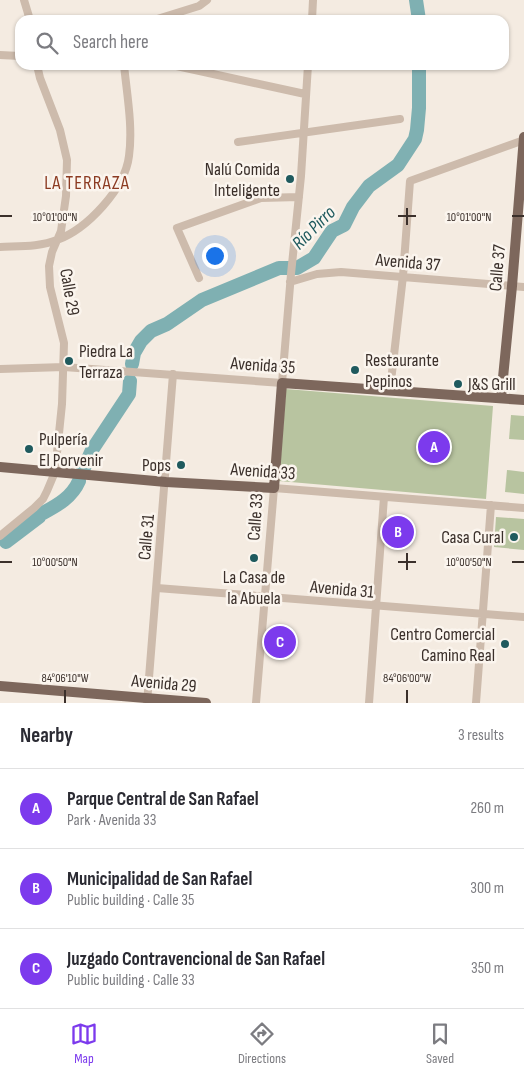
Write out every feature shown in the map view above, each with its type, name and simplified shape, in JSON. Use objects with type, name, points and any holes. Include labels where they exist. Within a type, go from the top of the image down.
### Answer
[{"type":"main road","name":"Calle 37","points":[[501,398],[523,177],[524,138]]},
{"type":"main road","name":"Avenida 35","points":[[282,383],[524,400]]},
{"type":"main road","name":"Calle 33","points":[[274,488],[282,383]]},
{"type":"main road","name":"Avenida 33","points":[[0,467],[166,482],[274,488]]},
{"type":"main road","name":"Avenida 29","points":[[0,686],[147,700],[206,703]]},
{"type":"street","points":[[24,0],[28,15]]},
{"type":"street","points":[[170,15],[199,6],[207,0]]},
{"type":"street","points":[[312,15],[313,0]]},
{"type":"street","points":[[0,55],[15,56]]},
{"type":"street","name":"Calle 29","points":[[0,536],[43,499],[55,472],[64,367],[62,331],[50,287],[49,266],[56,240],[61,232],[66,196],[67,160],[60,130],[38,70]]},
{"type":"street","points":[[0,247],[56,240],[90,219],[117,188],[126,171],[131,139],[124,70]]},
{"type":"street","points":[[195,70],[306,94]]},
{"type":"street","name":"Calle 33","points":[[282,383],[299,197],[308,70]]},
{"type":"street","points":[[238,142],[400,119]]},
{"type":"street","points":[[390,390],[402,276],[409,183],[411,180],[524,138]]},
{"type":"street","points":[[199,278],[177,228],[261,198],[299,197]]},
{"type":"street","name":"Avenida 37","points":[[291,278],[330,272],[402,276],[524,287]]},
{"type":"street","name":"Avenida 35","points":[[0,369],[64,367],[282,383]]},
{"type":"street","name":"Calle 31","points":[[147,700],[166,482],[173,374]]},
{"type":"street","name":"Calle 33","points":[[256,703],[274,488]]},
{"type":"street","name":"Avenida 33","points":[[274,488],[524,508]]},
{"type":"street","points":[[369,703],[384,497]]},
{"type":"street","points":[[476,703],[491,505]]},
{"type":"street","name":"Avenida 31","points":[[157,588],[375,607],[524,617]]},
{"type":"green space","points":[[286,389],[493,406],[486,499],[279,481]]},
{"type":"green space","points":[[511,415],[524,416],[524,440],[509,439]]},
{"type":"green space","points":[[507,470],[524,472],[524,494],[505,492]]},
{"type":"green space","points":[[496,517],[524,519],[524,550],[494,547]]},
{"type":"waterway","name":"Río Pirro","points":[[416,0],[418,15]]},
{"type":"waterway","name":"Río Pirro","points":[[132,364],[134,353],[141,341],[151,331],[167,324],[202,300],[279,268],[297,268],[314,258],[332,231],[344,225],[353,207],[369,186],[398,165],[415,139],[419,108],[419,70]]},
{"type":"waterway","name":"Río Pirro","points":[[83,470],[92,450],[129,394],[130,381]]},
{"type":"waterway","name":"Río Pirro","points":[[43,513],[59,504],[73,492],[79,481]]},
{"type":"waterway","name":"Río Pirro","points":[[6,542],[39,517]]},
{"type":"place","name":"Nalú Comida Inteligente","points":[[290,179]]},
{"type":"place","name":"Piedra La Terraza","points":[[69,361]]},
{"type":"place","name":"Restaurante Pepinos","points":[[355,370]]},
{"type":"place","name":"J&S Grill","points":[[458,384]]},
{"type":"place","name":"Parque Central de San Rafael","points":[[434,447]]},
{"type":"place","name":"Pulpería El Porvenir","points":[[29,449]]},
{"type":"place","name":"Pops","points":[[181,465]]},
{"type":"place","name":"Municipalidad de San Rafael","points":[[398,532]]},
{"type":"place","name":"Casa Cural","points":[[514,537]]},
{"type":"place","name":"La Casa de la Abuela","points":[[254,558]]},
{"type":"place","name":"Juzgado Contravencional de San Rafael","points":[[280,642]]},
{"type":"place","name":"Centro Comercial Camino Real","points":[[505,644]]},
{"type":"district","name":"LA TERRAZA","points":[[87,182]]}]
